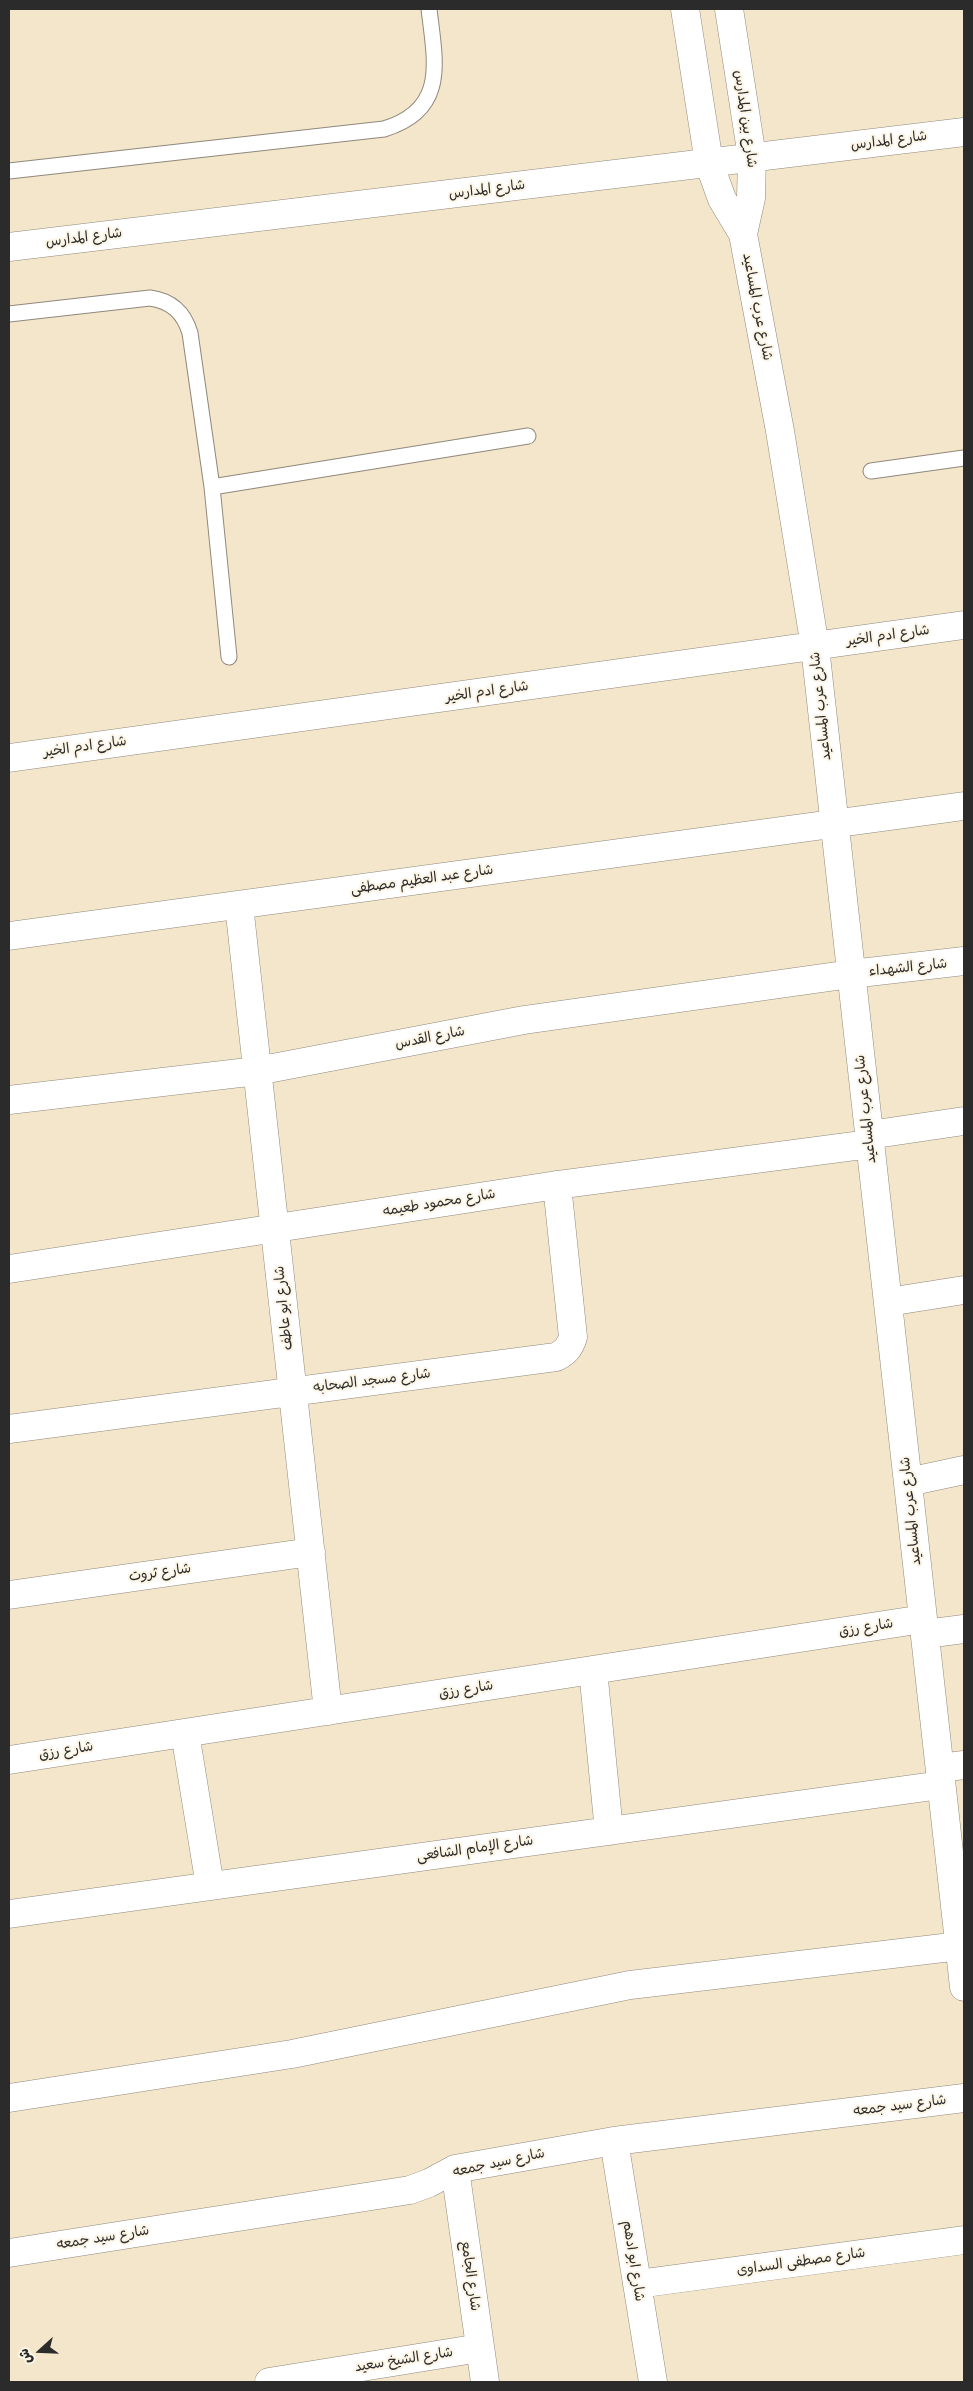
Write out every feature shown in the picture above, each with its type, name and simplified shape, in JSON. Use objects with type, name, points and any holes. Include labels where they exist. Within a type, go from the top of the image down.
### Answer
[{"type":"street","points":[[685,9],[709,163],[722,199],[743,234]]},
{"type":"street","name":"شارع بين المدارس","points":[[729,9],[752,157],[751,198],[743,234]]},
{"type":"street","name":"شارع المدارس","points":[[9,247],[964,132]]},
{"type":"street","name":"شارع عرب المساعيد","points":[[743,234],[780,431],[815,647],[924,1627],[948,1772],[960,1910],[960,1946],[964,1987]]},
{"type":"street","name":"شارع ادم الخير","points":[[9,758],[964,625]]},
{"type":"street","name":"شارع عبد العظيم مصطفى","points":[[9,936],[964,806]]},
{"type":"street","name":"شارع ابو عاطف","points":[[239,905],[328,1711]]},
{"type":"street","name":"شارع الشهداء","points":[[851,974],[964,962]]},
{"type":"street","name":"شارع القدس","points":[[9,1100],[257,1070],[524,1020],[851,974]]},
{"type":"street","name":"شارع محمود طعيمه","points":[[9,1269],[870,1139],[964,1121]]},
{"type":"street","name":"شارع مسجد الصحابه","points":[[9,1429],[556,1357],[571,1346],[573,1337],[557,1185]]},
{"type":"street","points":[[888,1302],[964,1290]]},
{"type":"street","points":[[908,1482],[964,1470]]},
{"type":"street","name":"شارع ثروت","points":[[9,1594],[311,1552]]},
{"type":"street","name":"شارع رزق","points":[[9,1760],[593,1670],[924,1627],[964,1629]]},
{"type":"street","points":[[593,1670],[609,1831]]},
{"type":"street","points":[[185,1733],[210,1886]]},
{"type":"street","name":"شارع الإمام الشافعى","points":[[9,1914],[609,1831],[948,1772]]},
{"type":"street","points":[[9,2098],[292,2054],[630,1985],[960,1946]]},
{"type":"street","name":"شارع سيد جمعه","points":[[9,2253],[410,2190],[429,2183],[455,2169],[614,2141],[964,2098]]},
{"type":"street","name":"شارع ابو ادهم","points":[[614,2141],[653,2382]]},
{"type":"street","name":"شارع الجامع","points":[[455,2169],[485,2382]]},
{"type":"street","name":"شارع مصطفى السداوى","points":[[637,2284],[964,2240]]},
{"type":"street","name":"شارع الشيخ سعيد","points":[[269,2382],[480,2348]]},
{"type":"lane","points":[[9,171],[384,129],[399,124],[412,117],[422,106],[430,94],[435,79],[436,64],[429,9]]},
{"type":"lane","points":[[9,314],[150,298],[162,299],[180,312],[190,333],[212,487],[229,657]]},
{"type":"lane","points":[[212,487],[528,436]]},
{"type":"lane","points":[[871,471],[964,458]]}]
